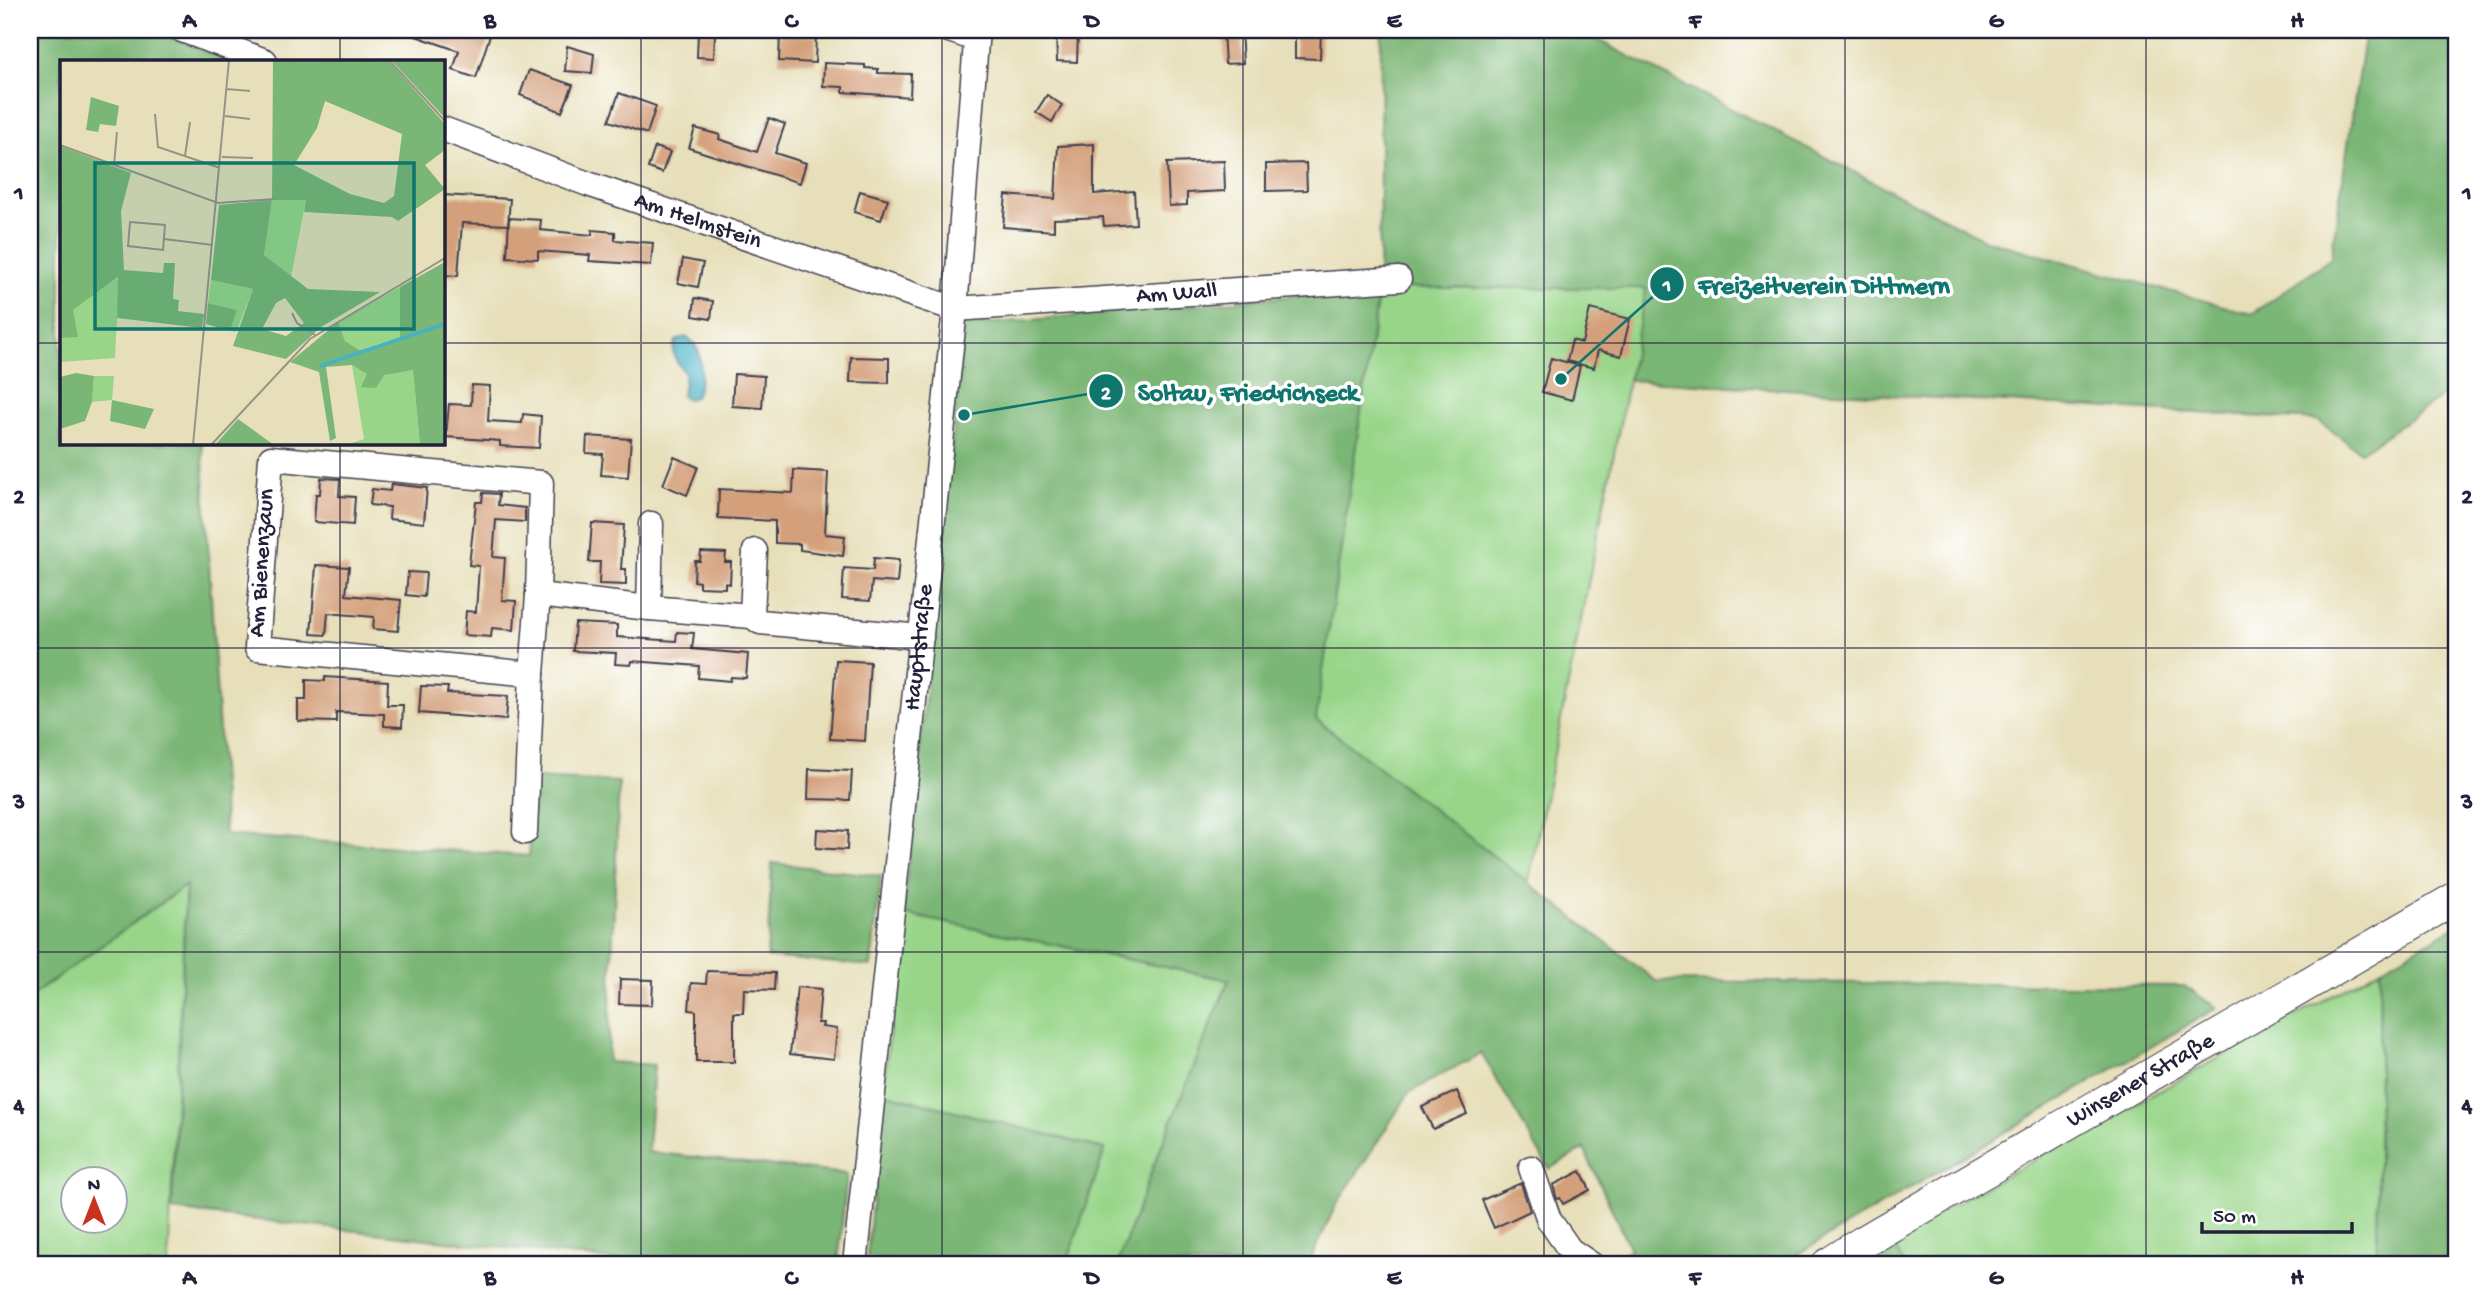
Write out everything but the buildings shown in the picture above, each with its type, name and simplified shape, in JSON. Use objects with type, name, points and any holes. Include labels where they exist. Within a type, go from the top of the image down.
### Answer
[{"type":"main road","name":"Winsener Straße","points":[[1827,1265],[2456,898]]},
{"type":"street","points":[[182,30],[262,60]]},
{"type":"street","points":[[949,30],[976,34]]},
{"type":"street","name":"Hauptstraße","points":[[855,1265],[955,309],[976,34]]},
{"type":"street","name":"Am Helmstein","points":[[444,129],[588,184],[955,309]]},
{"type":"street","name":"Am Wall","points":[[955,309],[1399,279]]},
{"type":"street","name":"Am Bienenzaun","points":[[525,832],[538,595],[541,483],[271,458],[257,648],[532,674]]},
{"type":"street","points":[[649,608],[651,524]]},
{"type":"street","points":[[752,616],[755,551]]},
{"type":"street","points":[[538,595],[752,616],[760,622],[920,637]]},
{"type":"street","points":[[1531,1168],[1549,1220],[1570,1250],[1592,1265]]},
{"type":"green space","points":[[30,30],[150,30],[230,60],[60,60],[60,444],[202,444],[225,835],[529,856],[533,778],[619,782],[608,1062],[654,1065],[648,1152],[847,1174],[838,1265],[656,1265],[172,1210],[186,885],[30,997]]},
{"type":"green space","points":[[1381,30],[1578,30],[1986,240],[2252,314],[2331,258],[2365,30],[2456,30],[2456,387],[2361,452],[2317,420],[1629,380],[1646,288],[1379,288]]},
{"type":"green space","points":[[1379,288],[1647,288],[1528,885],[1315,719]]},
{"type":"green space","points":[[1379,288],[1316,719],[1656,981],[2184,986],[2217,1008],[1779,1265],[1607,1265],[1630,1249],[1584,1149],[1549,1169],[1481,1053],[1409,1093],[1335,1207],[1308,1265],[1117,1265],[1155,1162],[1229,980],[903,914],[964,326]]},
{"type":"green space","points":[[772,863],[881,876],[871,966],[767,957]]},
{"type":"green space","points":[[186,885],[168,1265],[30,1265],[30,997]]},
{"type":"green space","points":[[903,914],[1229,980],[1155,1162],[1117,1265],[1066,1265],[1105,1150],[883,1093]]},
{"type":"green space","points":[[2456,926],[2456,1265],[2377,1265],[2380,969]]},
{"type":"green space","points":[[2380,969],[2377,1265],[1903,1265],[1893,1238]]},
{"type":"green space","points":[[883,1093],[1105,1149],[1066,1265],[902,1265],[867,1256]]},
{"type":"green space","points":[[1893,1238],[1903,1265],[1851,1265]]},
{"type":"water","points":[[685,337],[692,341],[701,364],[695,397],[688,399],[682,396],[685,374],[673,351],[676,341]]},
{"type":"place","name":"Freizeitverein Dittmern","points":[[1561,379]]},
{"type":"place","name":"Soltau, Friedrichseck","points":[[964,415]]}]
